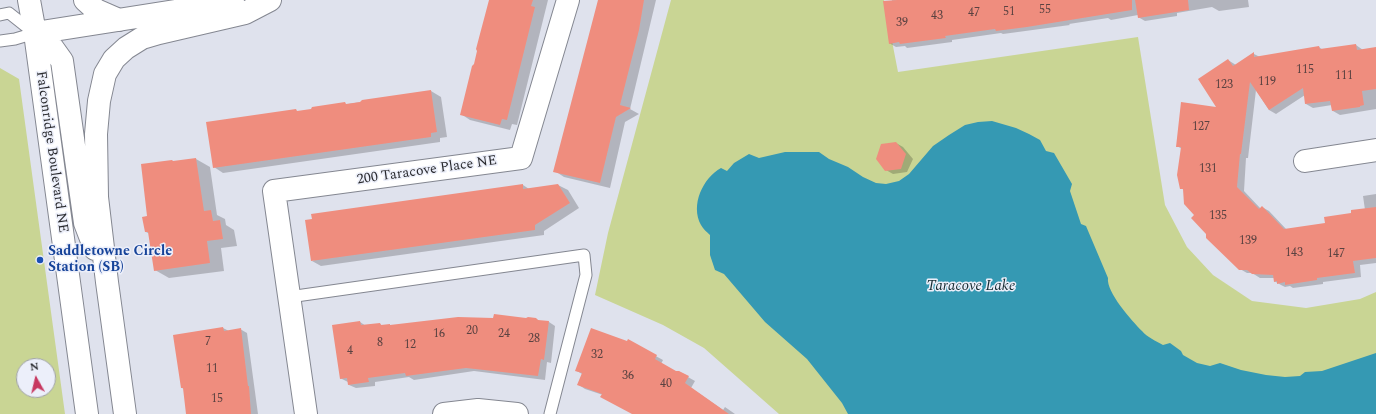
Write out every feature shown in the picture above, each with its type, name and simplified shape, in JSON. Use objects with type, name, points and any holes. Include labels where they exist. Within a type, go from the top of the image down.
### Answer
[{"type":"main road","name":"Falconridge Boulevard NE","points":[[29,0],[35,33],[87,414]]},
{"type":"main road","points":[[84,0],[96,10],[119,20]]},
{"type":"main road","points":[[35,33],[244,0]]},
{"type":"main road","points":[[126,414],[107,282],[97,197],[96,134],[99,101],[105,74],[114,59],[126,48],[142,38],[245,13],[270,0]]},
{"type":"main road","name":"200 Taracove Place NE","points":[[289,296],[274,191],[521,158],[568,0]]},
{"type":"main road","points":[[35,33],[52,47],[62,61],[85,223],[107,282]]},
{"type":"main road","points":[[1305,160],[1376,150]]},
{"type":"main road","points":[[289,296],[306,414]]},
{"type":"main road","points":[[444,414],[478,410],[517,414]]},
{"type":"lane","points":[[0,14],[9,13],[35,33]]},
{"type":"lane","points":[[0,41],[15,39],[35,33]]},
{"type":"lane","points":[[289,296],[584,255],[586,275],[550,414]]},
{"type":"green space","points":[[671,0],[884,0],[898,72],[1138,37],[1165,205],[1187,247],[1213,275],[1252,301],[1306,308],[1360,299],[1376,292],[1376,414],[779,414],[704,348],[663,325],[595,295],[608,233]]},
{"type":"green space","points":[[0,68],[19,79],[65,414],[0,414]]},
{"type":"water","name":"Taracove Lake","points":[[992,121],[1016,128],[1029,134],[1040,140],[1046,151],[1054,153],[1072,184],[1070,191],[1081,224],[1086,226],[1108,278],[1108,284],[1111,291],[1126,314],[1146,335],[1163,345],[1170,343],[1181,351],[1183,355],[1197,363],[1210,366],[1220,363],[1241,370],[1285,377],[1300,376],[1305,372],[1322,371],[1376,353],[1376,414],[848,414],[842,403],[807,359],[765,322],[724,274],[715,270],[710,255],[710,235],[702,226],[698,217],[697,209],[700,193],[709,178],[715,172],[721,168],[727,171],[734,163],[749,154],[759,158],[785,152],[819,152],[829,159],[848,167],[863,177],[876,183],[886,184],[899,181],[909,174],[933,146],[949,135],[965,125]]},
{"type":"building","points":[[489,0],[533,0],[531,6],[535,7],[507,120],[502,119],[500,125],[460,115]]},
{"type":"building","points":[[598,0],[644,0],[639,30],[620,105],[631,108],[616,117],[600,183],[553,172]]},
{"type":"building","points":[[1132,0],[1132,10],[1027,27],[996,31],[995,29],[945,36],[946,38],[889,44],[883,1]]},
{"type":"building","points":[[1135,0],[1188,0],[1189,10],[1138,18]]},
{"type":"building","points":[[1356,44],[1357,50],[1376,47],[1376,89],[1362,91],[1364,105],[1360,107],[1332,111],[1330,101],[1305,104],[1303,88],[1269,110],[1250,82],[1237,187],[1259,209],[1262,206],[1284,229],[1325,223],[1324,217],[1351,213],[1351,210],[1376,207],[1376,258],[1353,261],[1355,273],[1317,278],[1317,280],[1285,285],[1285,282],[1277,284],[1277,281],[1274,282],[1273,275],[1252,274],[1247,270],[1239,270],[1206,238],[1206,234],[1191,218],[1194,215],[1184,204],[1183,189],[1180,189],[1177,175],[1181,147],[1176,147],[1181,102],[1216,107],[1198,79],[1228,59],[1233,66],[1254,52],[1254,57],[1319,46],[1320,49]]},
{"type":"building","points":[[431,90],[437,132],[431,133],[431,137],[213,168],[206,122],[296,109],[297,111],[311,109],[312,107],[345,102],[346,104],[360,102],[362,100]]},
{"type":"building","points":[[896,142],[906,154],[901,169],[885,171],[876,159],[881,144]]},
{"type":"building","points":[[196,158],[204,211],[211,210],[213,221],[220,220],[223,239],[207,241],[210,263],[154,271],[148,232],[145,232],[142,217],[147,216],[141,164]]},
{"type":"building","points":[[523,184],[523,189],[558,184],[570,203],[535,225],[535,230],[311,261],[305,220],[312,219],[311,214]]},
{"type":"building","points":[[494,314],[536,318],[538,320],[549,321],[544,360],[541,359],[538,376],[466,368],[406,376],[405,373],[368,378],[369,382],[348,385],[347,378],[340,379],[332,325],[360,321],[361,325],[380,323],[381,325],[390,325],[458,317],[493,318]]},
{"type":"building","points":[[223,327],[224,331],[241,328],[249,386],[251,414],[186,414],[183,388],[181,388],[173,335]]},
{"type":"building","points":[[591,328],[627,341],[628,339],[657,355],[655,359],[676,371],[689,376],[685,383],[729,414],[632,414],[600,397],[602,394],[577,385],[582,373],[575,371]]},
{"type":"place","name":"Saddletowne Circle Station (SB)","points":[[40,260]]}]
